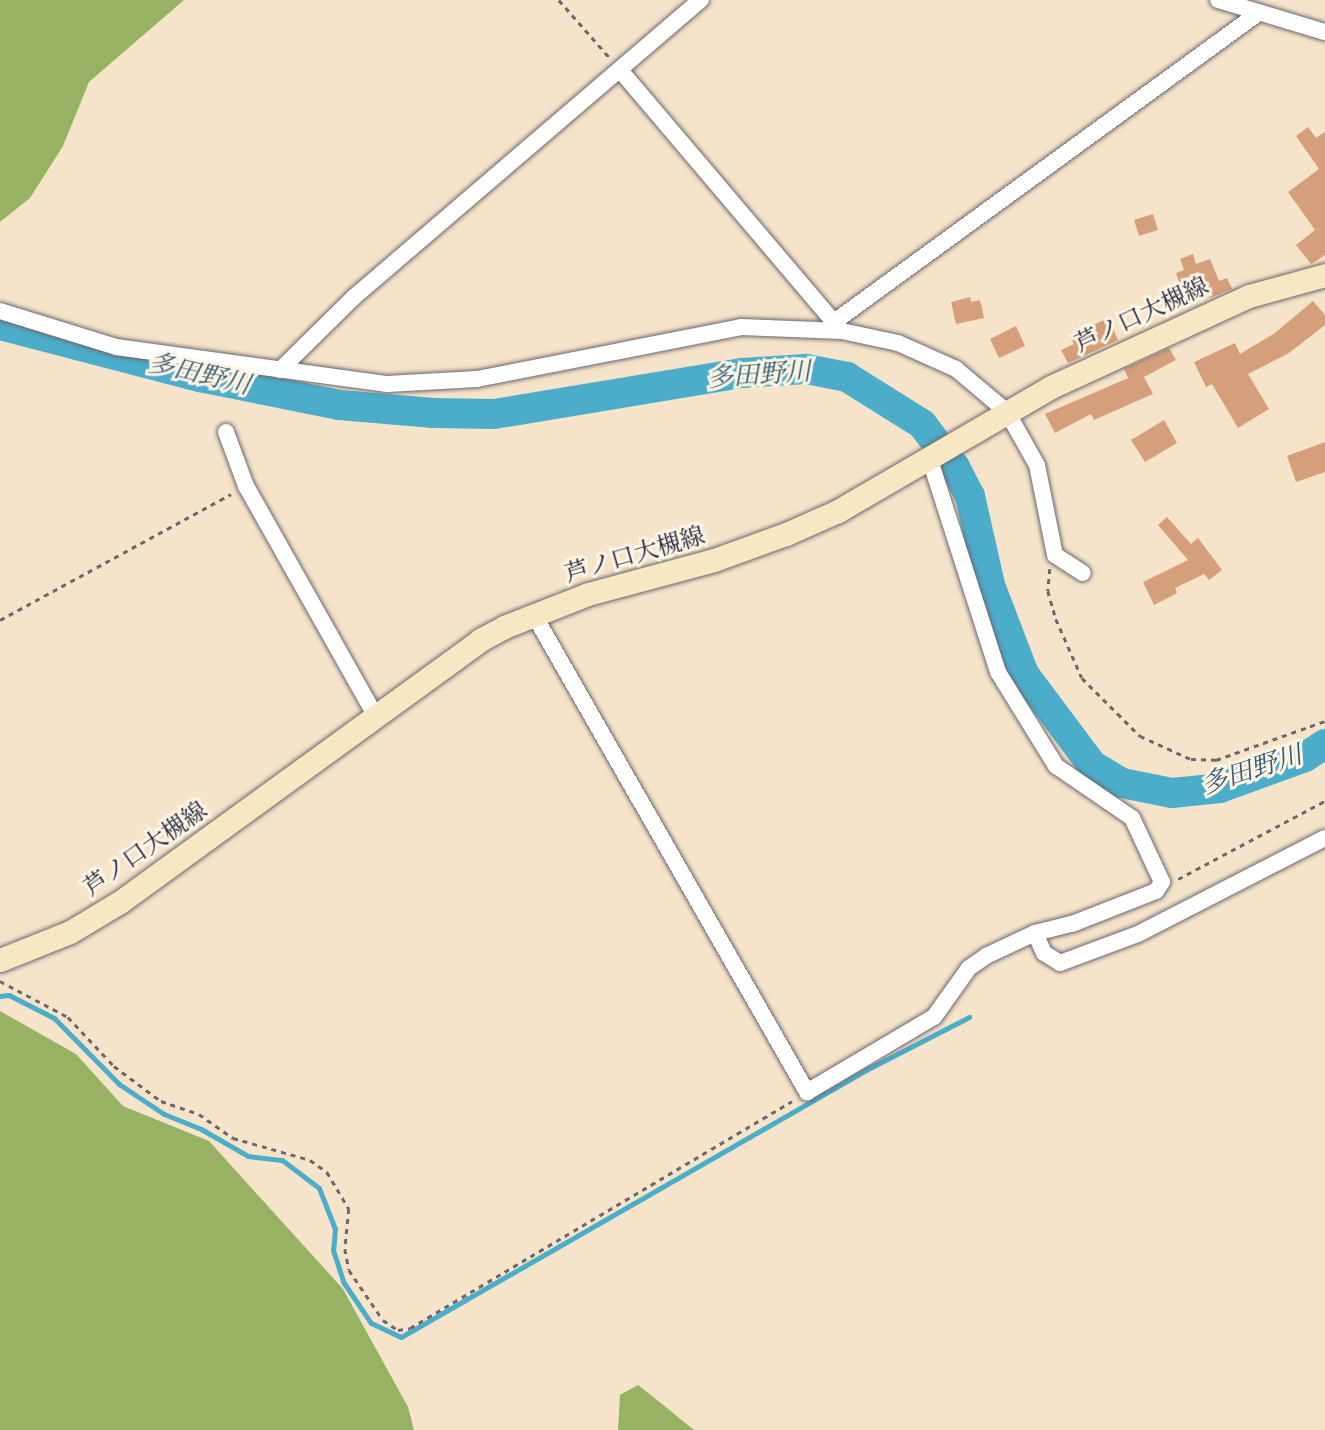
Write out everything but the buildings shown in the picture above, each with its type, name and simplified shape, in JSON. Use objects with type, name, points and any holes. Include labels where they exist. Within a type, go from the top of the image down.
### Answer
[{"type":"main road","name":"芦ノ口大槻線","points":[[0,960],[70,932],[120,902],[480,640],[588,594],[714,560],[786,534],[930,460],[1051,387],[1215,311],[1325,275]]},
{"type":"street","points":[[280,370],[354,297],[701,0]]},
{"type":"street","points":[[1218,0],[1257,14],[1325,32]]},
{"type":"street","points":[[838,326],[1257,14]]},
{"type":"street","points":[[620,70],[838,326]]},
{"type":"street","points":[[0,311],[116,347],[280,370],[415,383],[477,379],[740,327],[838,326],[932,355],[978,384],[1007,412],[1037,466],[1058,558],[1083,573]]},
{"type":"street","points":[[226,432],[246,486],[375,715]]},
{"type":"street","points":[[534,615],[807,1092],[919,1028],[944,1006],[969,968],[1035,933],[1072,924],[1156,891],[1162,882],[1160,872],[1132,818],[1062,772],[1024,720],[998,672],[930,460]]},
{"type":"street","points":[[1035,933],[1044,953],[1060,963],[1138,934],[1325,838]]},
{"type":"path","points":[[559,0],[620,70]]},
{"type":"path","points":[[0,620],[246,486]]},
{"type":"path","points":[[1058,558],[1049,571],[1048,591],[1082,678],[1140,736],[1191,759],[1216,760],[1325,721]]},
{"type":"path","points":[[1156,891],[1325,802]]},
{"type":"path","points":[[0,981],[68,1017],[114,1066],[161,1101],[199,1114],[233,1138],[310,1160],[327,1172],[349,1209],[345,1249],[349,1270],[383,1320],[398,1330],[410,1328],[807,1092]]},
{"type":"green space","points":[[0,0],[184,0],[89,82],[63,146],[30,198],[0,222]]},
{"type":"green space","points":[[0,1011],[76,1054],[123,1106],[209,1141],[343,1289],[408,1407],[414,1430],[0,1430]]},
{"type":"green space","points":[[638,1385],[694,1430],[618,1430],[620,1395]]},
{"type":"waterway","name":"多田野川","points":[[0,325],[200,377],[339,405],[434,413],[494,414],[742,373],[806,369],[847,377],[922,424],[955,467],[970,496],[990,585],[1024,674],[1092,765],[1122,783],[1172,793],[1220,788],[1305,757],[1325,744]]},
{"type":"waterway","points":[[0,996],[9,995],[54,1018],[119,1084],[164,1114],[201,1129],[248,1156],[282,1160],[319,1188],[335,1229],[333,1250],[344,1283],[371,1323],[401,1337],[866,1070],[969,1017]]}]
